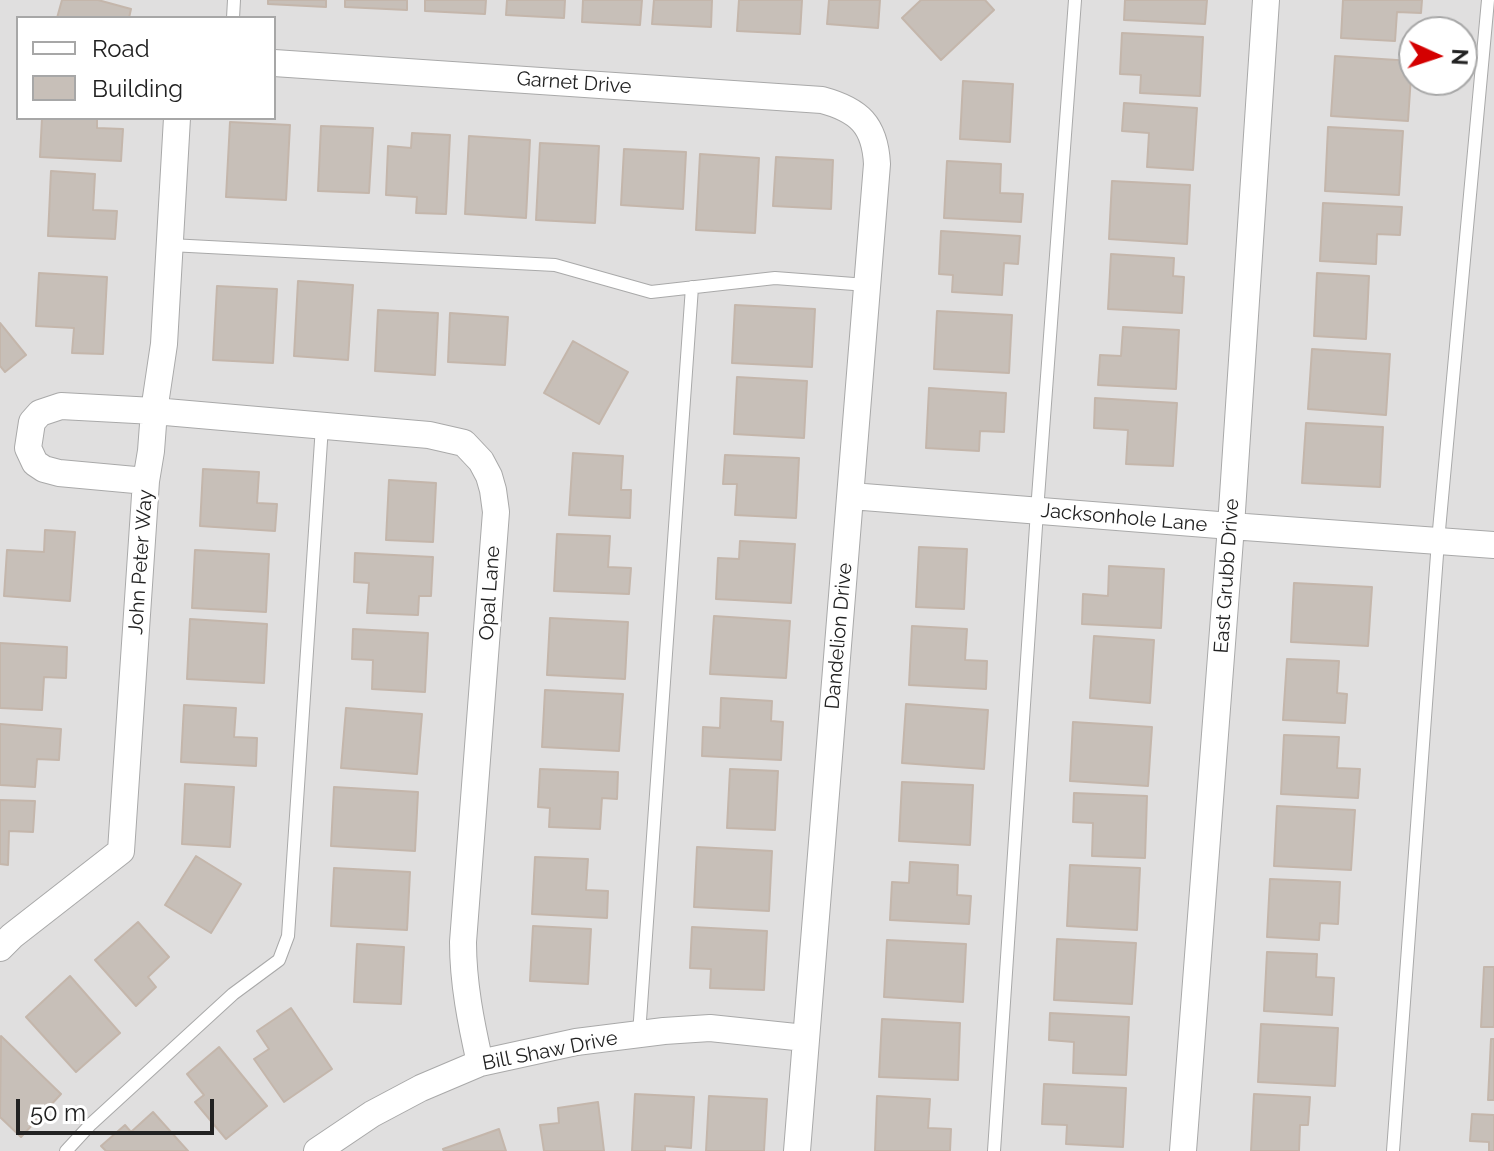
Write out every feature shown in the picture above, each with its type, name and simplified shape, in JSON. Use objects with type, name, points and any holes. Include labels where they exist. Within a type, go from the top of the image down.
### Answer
[{"type":"street","name":"East Grubb Drive","points":[[1183,1151],[1231,526],[1266,0]]},
{"type":"street","name":"Garnet Drive","points":[[276,63],[822,100],[855,112],[867,123]]},
{"type":"street","name":"John Peter Way","points":[[0,948],[121,851],[146,481],[164,344],[177,120]]},
{"type":"street","name":"Dandelion Drive","points":[[797,1151],[877,164],[867,123]]},
{"type":"street","name":"Opal Lane","points":[[146,481],[44,469],[30,456],[28,448],[32,422],[40,413],[61,406],[154,411],[429,435],[464,443],[481,461],[489,476],[496,512],[463,942],[463,972],[480,1063]]},
{"type":"street","name":"Jacksonhole Lane","points":[[851,496],[1494,545]]},
{"type":"street","name":"Bill Shaw Drive","points":[[317,1151],[372,1114],[421,1088],[480,1063],[576,1042],[710,1028],[805,1038]]},
{"type":"lane","points":[[994,1151],[1075,0]]},
{"type":"lane","points":[[1393,1151],[1438,541],[1488,0]]},
{"type":"lane","points":[[170,245],[555,265],[651,292],[775,278],[867,285]]},
{"type":"lane","points":[[639,1034],[692,287]]},
{"type":"lane","points":[[66,1151],[91,1124],[233,994],[279,960],[288,936],[322,426]]},
{"type":"shaded area","points":[[0,0],[1494,0],[1494,1151],[0,1151]]},
{"type":"building","points":[[62,0],[98,0],[131,9],[129,16],[58,16]]},
{"type":"building","points":[[268,0],[326,0],[326,7],[268,4]]},
{"type":"building","points":[[345,0],[407,0],[407,10],[345,7]]},
{"type":"building","points":[[425,0],[486,0],[485,14],[425,11]]},
{"type":"building","points":[[507,0],[565,0],[564,18],[506,15]]},
{"type":"building","points":[[583,0],[642,0],[640,25],[582,22]]},
{"type":"building","points":[[654,0],[712,0],[711,27],[652,24]]},
{"type":"building","points":[[739,0],[802,0],[800,34],[737,31]]},
{"type":"building","points":[[829,0],[880,0],[878,28],[827,24]]},
{"type":"building","points":[[921,0],[985,0],[994,10],[941,60],[902,18]]},
{"type":"building","points":[[1125,0],[1207,0],[1205,24],[1124,20]]},
{"type":"building","points":[[1343,0],[1422,0],[1421,13],[1397,12],[1395,41],[1341,38]]},
{"type":"building","points":[[1122,33],[1203,37],[1200,96],[1140,93],[1141,75],[1120,74]]},
{"type":"building","points":[[1335,56],[1398,60],[1398,96],[1410,96],[1408,121],[1331,116]]},
{"type":"building","points":[[963,81],[1013,84],[1010,142],[960,139]]},
{"type":"building","points":[[1124,103],[1197,108],[1193,170],[1147,167],[1149,133],[1122,131]]},
{"type":"building","points":[[42,120],[97,120],[97,128],[123,129],[121,161],[40,157]]},
{"type":"building","points":[[230,122],[290,125],[286,200],[226,197]]},
{"type":"building","points":[[321,126],[373,128],[369,193],[318,191]]},
{"type":"building","points":[[1328,127],[1403,131],[1399,195],[1325,191]]},
{"type":"building","points":[[412,133],[450,135],[446,214],[416,213],[417,197],[386,195],[388,146],[411,148]]},
{"type":"building","points":[[469,136],[530,140],[526,218],[465,214]]},
{"type":"building","points":[[540,143],[599,146],[595,223],[536,220]]},
{"type":"building","points":[[624,149],[686,152],[683,209],[621,205]]},
{"type":"building","points":[[700,154],[759,158],[755,233],[696,230]]},
{"type":"building","points":[[776,157],[833,160],[831,209],[773,206]]},
{"type":"building","points":[[947,161],[1001,164],[1000,193],[1023,194],[1021,222],[944,218]]},
{"type":"building","points":[[51,171],[95,174],[93,210],[117,211],[115,239],[48,236]]},
{"type":"building","points":[[1112,181],[1190,185],[1187,244],[1109,239]]},
{"type":"building","points":[[1323,203],[1402,207],[1400,235],[1377,234],[1376,264],[1320,261]]},
{"type":"building","points":[[941,231],[1020,236],[1018,264],[1004,263],[1002,295],[952,292],[953,275],[939,274]]},
{"type":"building","points":[[1111,254],[1174,258],[1173,276],[1184,277],[1182,313],[1108,309]]},
{"type":"building","points":[[39,273],[107,277],[103,354],[72,353],[74,328],[36,326]]},
{"type":"building","points":[[1317,273],[1369,276],[1366,339],[1314,336]]},
{"type":"building","points":[[298,281],[353,285],[348,360],[294,356]]},
{"type":"building","points":[[217,286],[277,289],[273,363],[213,360]]},
{"type":"building","points":[[735,305],[815,309],[812,367],[732,363]]},
{"type":"building","points":[[378,310],[438,313],[435,375],[375,371]]},
{"type":"building","points":[[937,311],[1012,315],[1009,373],[934,369]]},
{"type":"building","points":[[450,313],[508,317],[505,365],[448,362]]},
{"type":"building","points":[[0,323],[26,355],[5,372],[0,366]]},
{"type":"building","points":[[1123,327],[1179,330],[1176,389],[1098,385],[1100,355],[1121,356]]},
{"type":"building","points":[[573,341],[628,372],[599,424],[544,393]]},
{"type":"building","points":[[1312,349],[1390,354],[1386,415],[1308,409]]},
{"type":"building","points":[[737,377],[807,381],[804,438],[734,434]]},
{"type":"building","points":[[929,388],[1006,393],[1004,432],[980,431],[979,451],[926,448]]},
{"type":"building","points":[[1095,398],[1177,403],[1173,466],[1126,464],[1128,430],[1094,428]]},
{"type":"building","points":[[1306,423],[1383,427],[1380,487],[1302,483]]},
{"type":"building","points":[[573,453],[623,456],[621,490],[631,490],[630,518],[569,515]]},
{"type":"building","points":[[725,455],[799,458],[796,518],[735,515],[737,484],[723,484]]},
{"type":"building","points":[[203,469],[259,472],[257,503],[277,504],[275,531],[200,526]]},
{"type":"building","points":[[389,480],[436,483],[433,542],[386,540]]},
{"type":"building","points":[[45,530],[75,532],[70,601],[4,596],[7,550],[44,552]]},
{"type":"building","points":[[557,534],[610,536],[608,567],[631,568],[629,594],[554,591]]},
{"type":"building","points":[[740,541],[795,544],[791,603],[716,599],[718,558],[739,559]]},
{"type":"building","points":[[919,547],[967,549],[964,609],[916,607]]},
{"type":"building","points":[[195,550],[269,554],[266,612],[192,608]]},
{"type":"building","points":[[355,553],[433,557],[431,596],[419,596],[418,615],[367,613],[369,583],[354,582]]},
{"type":"building","points":[[1109,566],[1164,569],[1161,628],[1082,624],[1083,594],[1108,596]]},
{"type":"building","points":[[1294,583],[1372,587],[1368,646],[1291,642]]},
{"type":"building","points":[[714,616],[790,621],[786,678],[710,674]]},
{"type":"building","points":[[550,618],[628,622],[625,679],[547,675]]},
{"type":"building","points":[[190,619],[267,624],[264,683],[187,679]]},
{"type":"building","points":[[912,626],[967,629],[965,660],[987,661],[986,689],[909,685]]},
{"type":"building","points":[[353,629],[428,633],[425,692],[372,689],[373,660],[352,659]]},
{"type":"building","points":[[1094,636],[1154,640],[1150,703],[1090,698]]},
{"type":"building","points":[[0,643],[67,647],[66,678],[44,677],[42,710],[0,708]]},
{"type":"building","points":[[1287,659],[1339,661],[1337,693],[1347,694],[1345,723],[1283,720]]},
{"type":"building","points":[[545,690],[623,694],[619,751],[542,747]]},
{"type":"building","points":[[721,698],[772,701],[771,721],[783,722],[781,760],[702,756],[703,727],[720,728]]},
{"type":"building","points":[[906,704],[988,710],[984,769],[902,763]]},
{"type":"building","points":[[184,705],[236,708],[234,737],[257,738],[256,766],[181,762]]},
{"type":"building","points":[[346,708],[422,714],[417,774],[341,768]]},
{"type":"building","points":[[1073,722],[1152,727],[1148,786],[1070,781]]},
{"type":"building","points":[[0,724],[61,729],[59,760],[37,759],[35,787],[0,785]]},
{"type":"building","points":[[1284,735],[1339,737],[1337,768],[1360,769],[1358,798],[1281,794]]},
{"type":"building","points":[[540,769],[618,772],[617,799],[602,798],[600,829],[549,827],[550,808],[538,807]]},
{"type":"building","points":[[730,769],[778,771],[775,830],[727,828]]},
{"type":"building","points":[[902,782],[973,785],[970,845],[899,841]]},
{"type":"building","points":[[185,784],[234,787],[230,847],[182,844]]},
{"type":"building","points":[[334,787],[418,792],[415,851],[331,846]]},
{"type":"building","points":[[1074,793],[1147,796],[1145,858],[1092,856],[1093,823],[1073,822]]},
{"type":"building","points":[[0,800],[35,801],[33,832],[9,831],[8,865],[0,864]]},
{"type":"building","points":[[1277,806],[1355,810],[1351,870],[1274,866]]},
{"type":"building","points":[[697,847],[772,851],[769,911],[694,907]]},
{"type":"building","points":[[196,856],[241,884],[211,933],[165,905]]},
{"type":"building","points":[[535,857],[588,859],[586,890],[608,891],[607,918],[532,914]]},
{"type":"building","points":[[910,862],[958,865],[957,895],[971,896],[969,924],[890,920],[892,882],[909,883]]},
{"type":"building","points":[[1070,865],[1140,868],[1137,930],[1067,926]]},
{"type":"building","points":[[334,868],[410,872],[407,930],[331,926]]},
{"type":"building","points":[[1270,879],[1340,882],[1338,924],[1320,923],[1319,940],[1267,937]]},
{"type":"building","points":[[138,922],[169,957],[148,977],[156,987],[136,1006],[95,960]]},
{"type":"building","points":[[533,926],[591,929],[588,984],[530,981]]},
{"type":"building","points":[[692,927],[767,931],[764,990],[710,988],[711,969],[690,968]]},
{"type":"building","points":[[1057,939],[1136,943],[1132,1004],[1054,1000]]},
{"type":"building","points":[[887,940],[966,944],[963,1002],[884,997]]},
{"type":"building","points":[[357,944],[404,947],[401,1004],[354,1002]]},
{"type":"building","points":[[1267,952],[1317,954],[1316,977],[1334,978],[1332,1015],[1264,1011]]},
{"type":"building","points":[[1484,967],[1494,967],[1494,1027],[1481,1027]]},
{"type":"building","points":[[70,976],[120,1033],[76,1072],[26,1017]]},
{"type":"building","points":[[291,1008],[332,1069],[284,1102],[254,1059],[269,1049],[257,1031]]},
{"type":"building","points":[[1050,1013],[1129,1017],[1126,1075],[1073,1073],[1074,1042],[1049,1040]]},
{"type":"building","points":[[882,1019],[960,1023],[958,1080],[879,1077]]},
{"type":"building","points":[[1261,1024],[1338,1028],[1335,1086],[1258,1082]]},
{"type":"building","points":[[1,1036],[61,1094],[21,1137],[0,1117]]},
{"type":"building","points":[[1491,1039],[1494,1039],[1494,1100],[1488,1100]]},
{"type":"building","points":[[219,1047],[267,1106],[226,1139],[195,1102],[204,1095],[187,1074]]},
{"type":"building","points":[[1044,1084],[1126,1088],[1123,1147],[1066,1144],[1067,1125],[1042,1124]]},
{"type":"building","points":[[635,1094],[694,1097],[691,1148],[665,1146],[665,1151],[632,1151]]},
{"type":"building","points":[[1254,1094],[1310,1097],[1308,1125],[1300,1125],[1299,1151],[1251,1151]]},
{"type":"building","points":[[709,1096],[767,1099],[764,1151],[706,1151]]},
{"type":"building","points":[[877,1096],[930,1099],[928,1128],[951,1129],[950,1151],[875,1151]]},
{"type":"building","points":[[598,1102],[604,1151],[544,1151],[540,1125],[559,1123],[558,1108]]},
{"type":"building","points":[[153,1112],[188,1151],[106,1151],[101,1146],[125,1125],[131,1132]]},
{"type":"building","points":[[1472,1114],[1494,1115],[1494,1151],[1489,1151],[1489,1142],[1470,1141]]},
{"type":"building","points":[[499,1129],[506,1151],[443,1149]]}]
